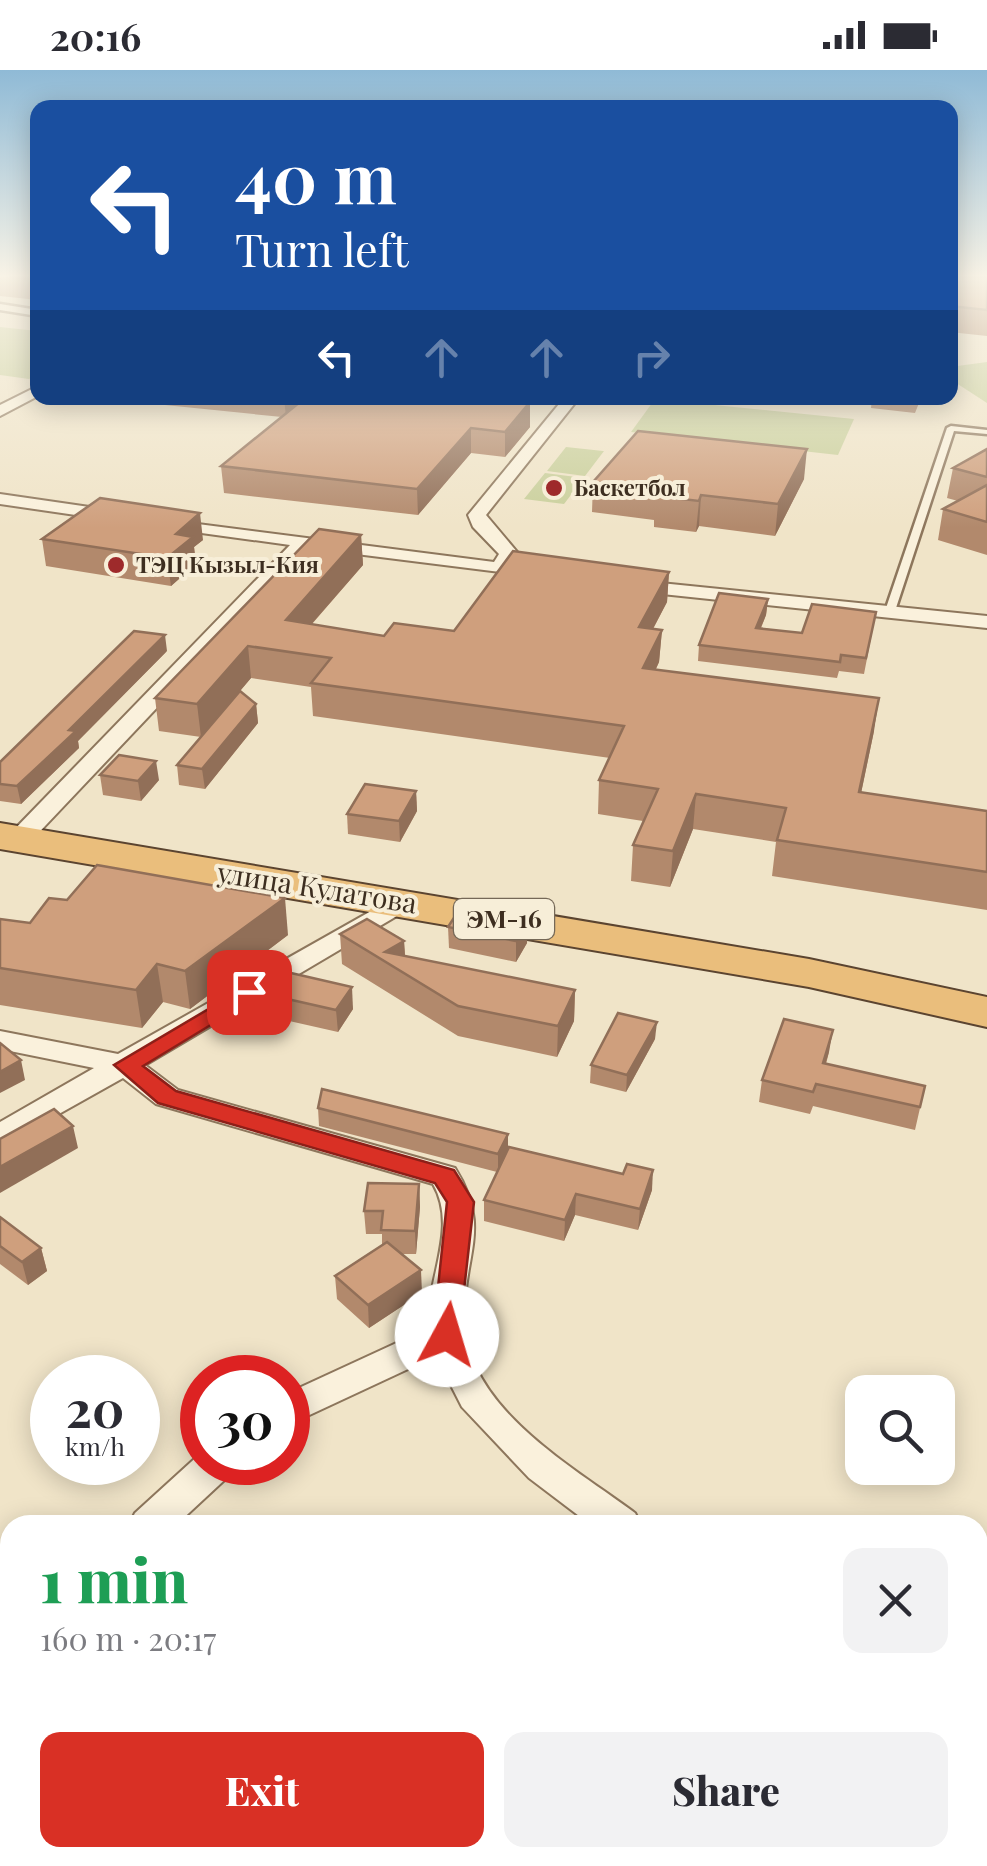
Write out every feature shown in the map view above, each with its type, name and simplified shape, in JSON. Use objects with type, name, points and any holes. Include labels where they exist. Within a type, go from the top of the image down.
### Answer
[{"type":"highway","name":"улица Кулатова","points":[[10,838],[403,901],[809,973],[987,1012]]},
{"type":"street","points":[[0,411],[30,394]]},
{"type":"street","points":[[500,568],[509,553],[479,523],[477,515],[566,405]]},
{"type":"street","points":[[0,499],[553,576]]},
{"type":"street","points":[[10,838],[303,542]]},
{"type":"street","points":[[606,582],[987,622]]},
{"type":"street","points":[[0,1136],[403,901]]},
{"type":"street","points":[[0,1040],[126,1065],[167,1097],[444,1176],[460,1202],[447,1335],[465,1384],[492,1421],[608,1515]]},
{"type":"street","points":[[310,1400],[447,1335]]},
{"type":"street","points":[[160,1515],[193,1485]]},
{"type":"lane","points":[[889,614],[951,428],[987,432]]},
{"type":"green space","points":[[0,361],[30,361],[29,379],[0,375]]},
{"type":"green space","points":[[987,362],[987,403],[958,384],[958,366]]},
{"type":"green space","points":[[651,405],[715,405],[854,419],[838,455],[631,432]]},
{"type":"green space","name":"Баскетбол","points":[[566,447],[604,451],[585,476],[547,471]]},
{"type":"green space","name":"Баскетбол","points":[[545,473],[584,478],[564,504],[524,499]]},
{"type":"building","points":[[296,405],[528,405],[505,432],[471,428],[417,489],[221,466]]},
{"type":"building","points":[[638,431],[807,449],[778,504],[701,495],[699,501],[656,496],[660,490],[593,482]]},
{"type":"building","points":[[987,449],[987,477],[953,468]]},
{"type":"building","points":[[987,485],[987,522],[943,509]]},
{"type":"building","points":[[100,498],[200,513],[176,534],[193,537],[167,558],[42,539]]},
{"type":"building","points":[[319,529],[361,535],[286,620],[384,636],[394,623],[454,631],[513,551],[669,572],[639,627],[662,630],[643,668],[879,698],[859,792],[987,811],[987,872],[777,840],[786,808],[696,794],[673,851],[633,845],[658,789],[599,780],[624,726],[311,683],[331,658],[248,646],[197,704],[155,698]]},
{"type":"building","points":[[719,593],[768,599],[756,628],[802,633],[812,604],[876,612],[866,658],[841,655],[840,662],[699,645]]},
{"type":"building","points":[[134,631],[165,635],[69,730],[76,731],[17,786],[0,784],[0,762]]},
{"type":"building","points":[[240,691],[256,704],[202,769],[177,765]]},
{"type":"building","points":[[119,755],[156,761],[138,781],[100,775]]},
{"type":"building","points":[[365,784],[416,791],[399,821],[347,814]]},
{"type":"building","points":[[97,865],[285,898],[185,971],[157,964],[136,990],[0,968],[0,919],[30,923],[49,898],[67,900]]},
{"type":"building","points":[[459,910],[528,921],[516,941],[448,927]]},
{"type":"building","points":[[367,919],[404,941],[385,952],[575,990],[558,1026],[458,1006],[340,934]]},
{"type":"building","points":[[291,973],[352,987],[336,1010],[274,996]]},
{"type":"building","points":[[618,1013],[657,1022],[627,1075],[591,1065]]},
{"type":"building","points":[[784,1019],[833,1030],[823,1063],[925,1086],[920,1107],[816,1084],[813,1092],[762,1080]]},
{"type":"building","points":[[0,1043],[21,1060],[0,1072]]},
{"type":"building","points":[[322,1089],[508,1134],[498,1154],[318,1108]]},
{"type":"building","points":[[54,1109],[73,1126],[0,1167],[0,1139]]},
{"type":"building","points":[[509,1147],[623,1174],[627,1164],[653,1170],[640,1209],[576,1194],[565,1220],[484,1200]]},
{"type":"building","points":[[368,1183],[419,1184],[415,1231],[381,1230],[383,1211],[364,1211]]},
{"type":"building","points":[[0,1217],[41,1248],[22,1262],[0,1246]]},
{"type":"building","points":[[387,1242],[421,1270],[368,1305],[335,1276]]},
{"type":"place","name":"Баскетбол","points":[[554,488]]},
{"type":"place","name":"ТЭЦ Кызыл-Кия","points":[[116,565]]},
{"type":"route","points":[[249,992],[126,1065],[148,1086],[167,1097],[444,1176],[460,1202],[447,1335]]}]
